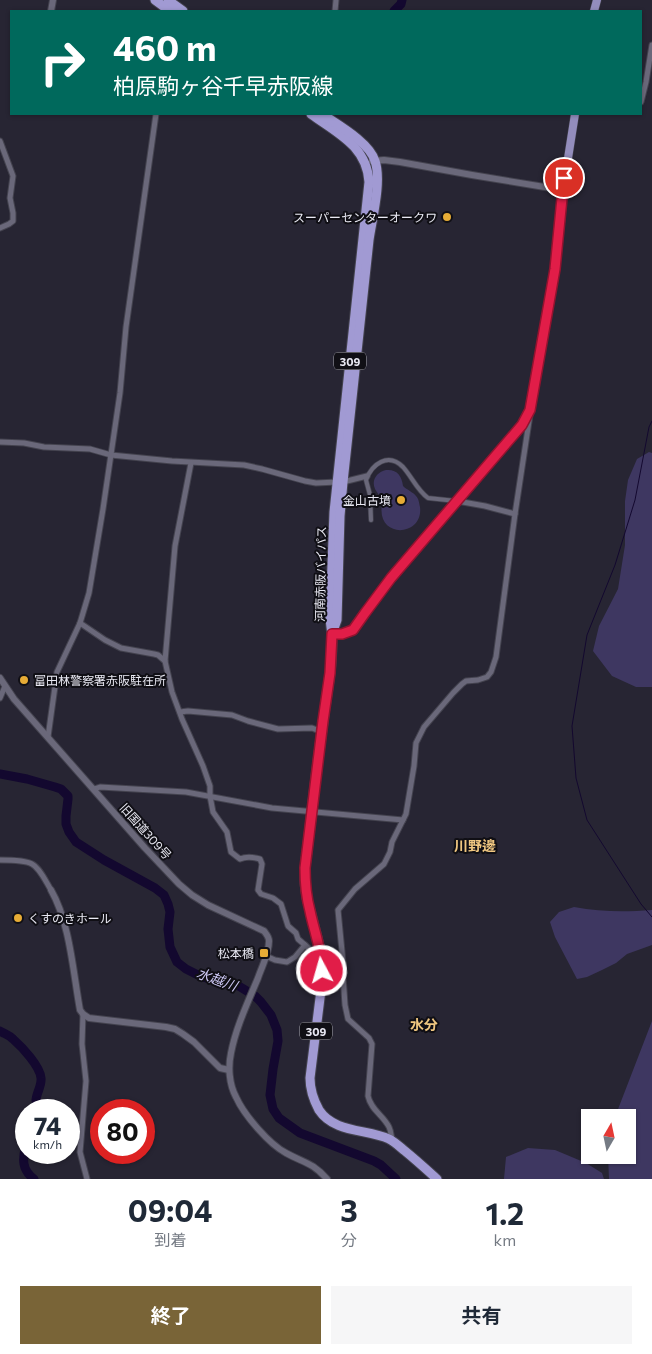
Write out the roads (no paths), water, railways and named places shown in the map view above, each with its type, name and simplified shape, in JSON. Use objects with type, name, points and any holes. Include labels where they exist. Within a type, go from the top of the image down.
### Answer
[{"type":"highway","points":[[155,0],[169,6]]},
{"type":"highway","name":"河南赤阪バイパス","points":[[312,115],[358,150],[365,162],[369,182],[340,482],[337,620],[332,634]]},
{"type":"highway","points":[[323,115],[361,143],[375,160]]},
{"type":"highway","name":"河南赤阪バイパス","points":[[340,482],[368,249],[378,183],[375,160]]},
{"type":"highway","name":"309","points":[[332,634],[330,673],[305,868],[305,884],[310,913],[322,960],[322,982],[310,1091],[322,1115],[331,1122],[346,1128],[379,1135],[392,1140],[437,1179]]},
{"type":"main road","points":[[332,634],[342,634],[353,630],[391,578],[522,425],[530,410],[555,269],[563,190],[575,115]]},
{"type":"street","points":[[642,98],[652,45]]},
{"type":"street","points":[[48,737],[57,672],[80,623],[88,593],[120,393],[134,262],[156,115]]},
{"type":"street","points":[[0,141],[13,176],[10,198],[13,221],[0,228]]},
{"type":"street","points":[[365,162],[375,160],[400,162],[563,190]]},
{"type":"street","points":[[392,1140],[390,1129],[384,1118],[369,1101],[369,1068],[372,1044],[369,1038],[348,1018],[342,976],[343,962],[338,910],[355,889],[384,864],[390,852],[392,842],[406,814],[416,743],[424,727],[462,684],[466,681],[487,677],[492,668],[496,657],[530,410]]},
{"type":"street","points":[[0,442],[24,443],[53,448],[90,449],[111,455],[244,465],[316,483],[340,482],[367,476]]},
{"type":"street","points":[[371,520],[370,495],[366,482],[367,476],[378,463],[383,461],[391,461],[402,466],[428,498],[485,506],[515,514]]},
{"type":"street","points":[[191,462],[176,546],[165,661],[170,685],[210,786],[213,812],[225,827],[232,852],[240,859],[245,857],[260,859],[262,864],[258,890],[261,894],[273,898],[281,904],[288,926],[322,960]]},
{"type":"street","points":[[80,623],[121,648],[158,655],[165,661]]},
{"type":"street","name":"旧国道309号","points":[[0,678],[14,699],[179,884],[208,905],[264,932],[268,936],[266,956],[235,1038],[230,1054],[229,1070]]},
{"type":"street","points":[[0,698],[5,686]]},
{"type":"street","points":[[180,712],[232,715],[278,729],[312,728],[322,732]]},
{"type":"street","points":[[94,789],[186,792],[272,808],[403,820]]},
{"type":"street","points":[[0,860],[32,864],[40,872],[58,902],[65,925],[80,1010],[83,1014],[89,1018],[175,1029],[194,1042],[220,1068],[229,1070],[236,1098],[244,1111],[274,1145],[285,1153],[318,1169],[327,1179]]},
{"type":"street","points":[[266,956],[287,962],[295,957],[305,945]]},
{"type":"street","points":[[83,1014],[82,1044],[86,1081],[80,1152],[87,1179]]},
{"type":"waterway","points":[[395,10],[402,0]]},
{"type":"waterway","points":[[652,421],[649,427],[635,500],[615,565],[587,635],[572,726],[576,778],[587,820],[641,904],[652,917]]},
{"type":"waterway","name":"水越川","points":[[0,774],[27,779],[61,789],[68,796],[66,824],[76,842],[164,895],[170,912],[168,929],[170,947],[177,962],[200,976],[237,985],[261,1002],[271,1015],[277,1030],[278,1041],[270,1095],[273,1109],[279,1118],[300,1133],[374,1161],[396,1179]]},
{"type":"waterway","points":[[0,1031],[17,1042],[30,1057],[40,1073],[41,1081],[36,1099]]},
{"type":"waterway","points":[[24,1164],[27,1172],[34,1179]]},
{"type":"place","name":"スーパーセンターオークワ","points":[[447,217]]},
{"type":"place","name":"金山古墳","points":[[401,500]]},
{"type":"place","name":"富田林警察署赤阪駐在所","points":[[24,680]]},
{"type":"place","name":"くすのきホール","points":[[18,918]]},
{"type":"place","name":"松本橋","points":[[264,953]]},
{"type":"district","name":"川野邊","points":[[475,845]]},
{"type":"district","name":"水分","points":[[424,1024]]}]
